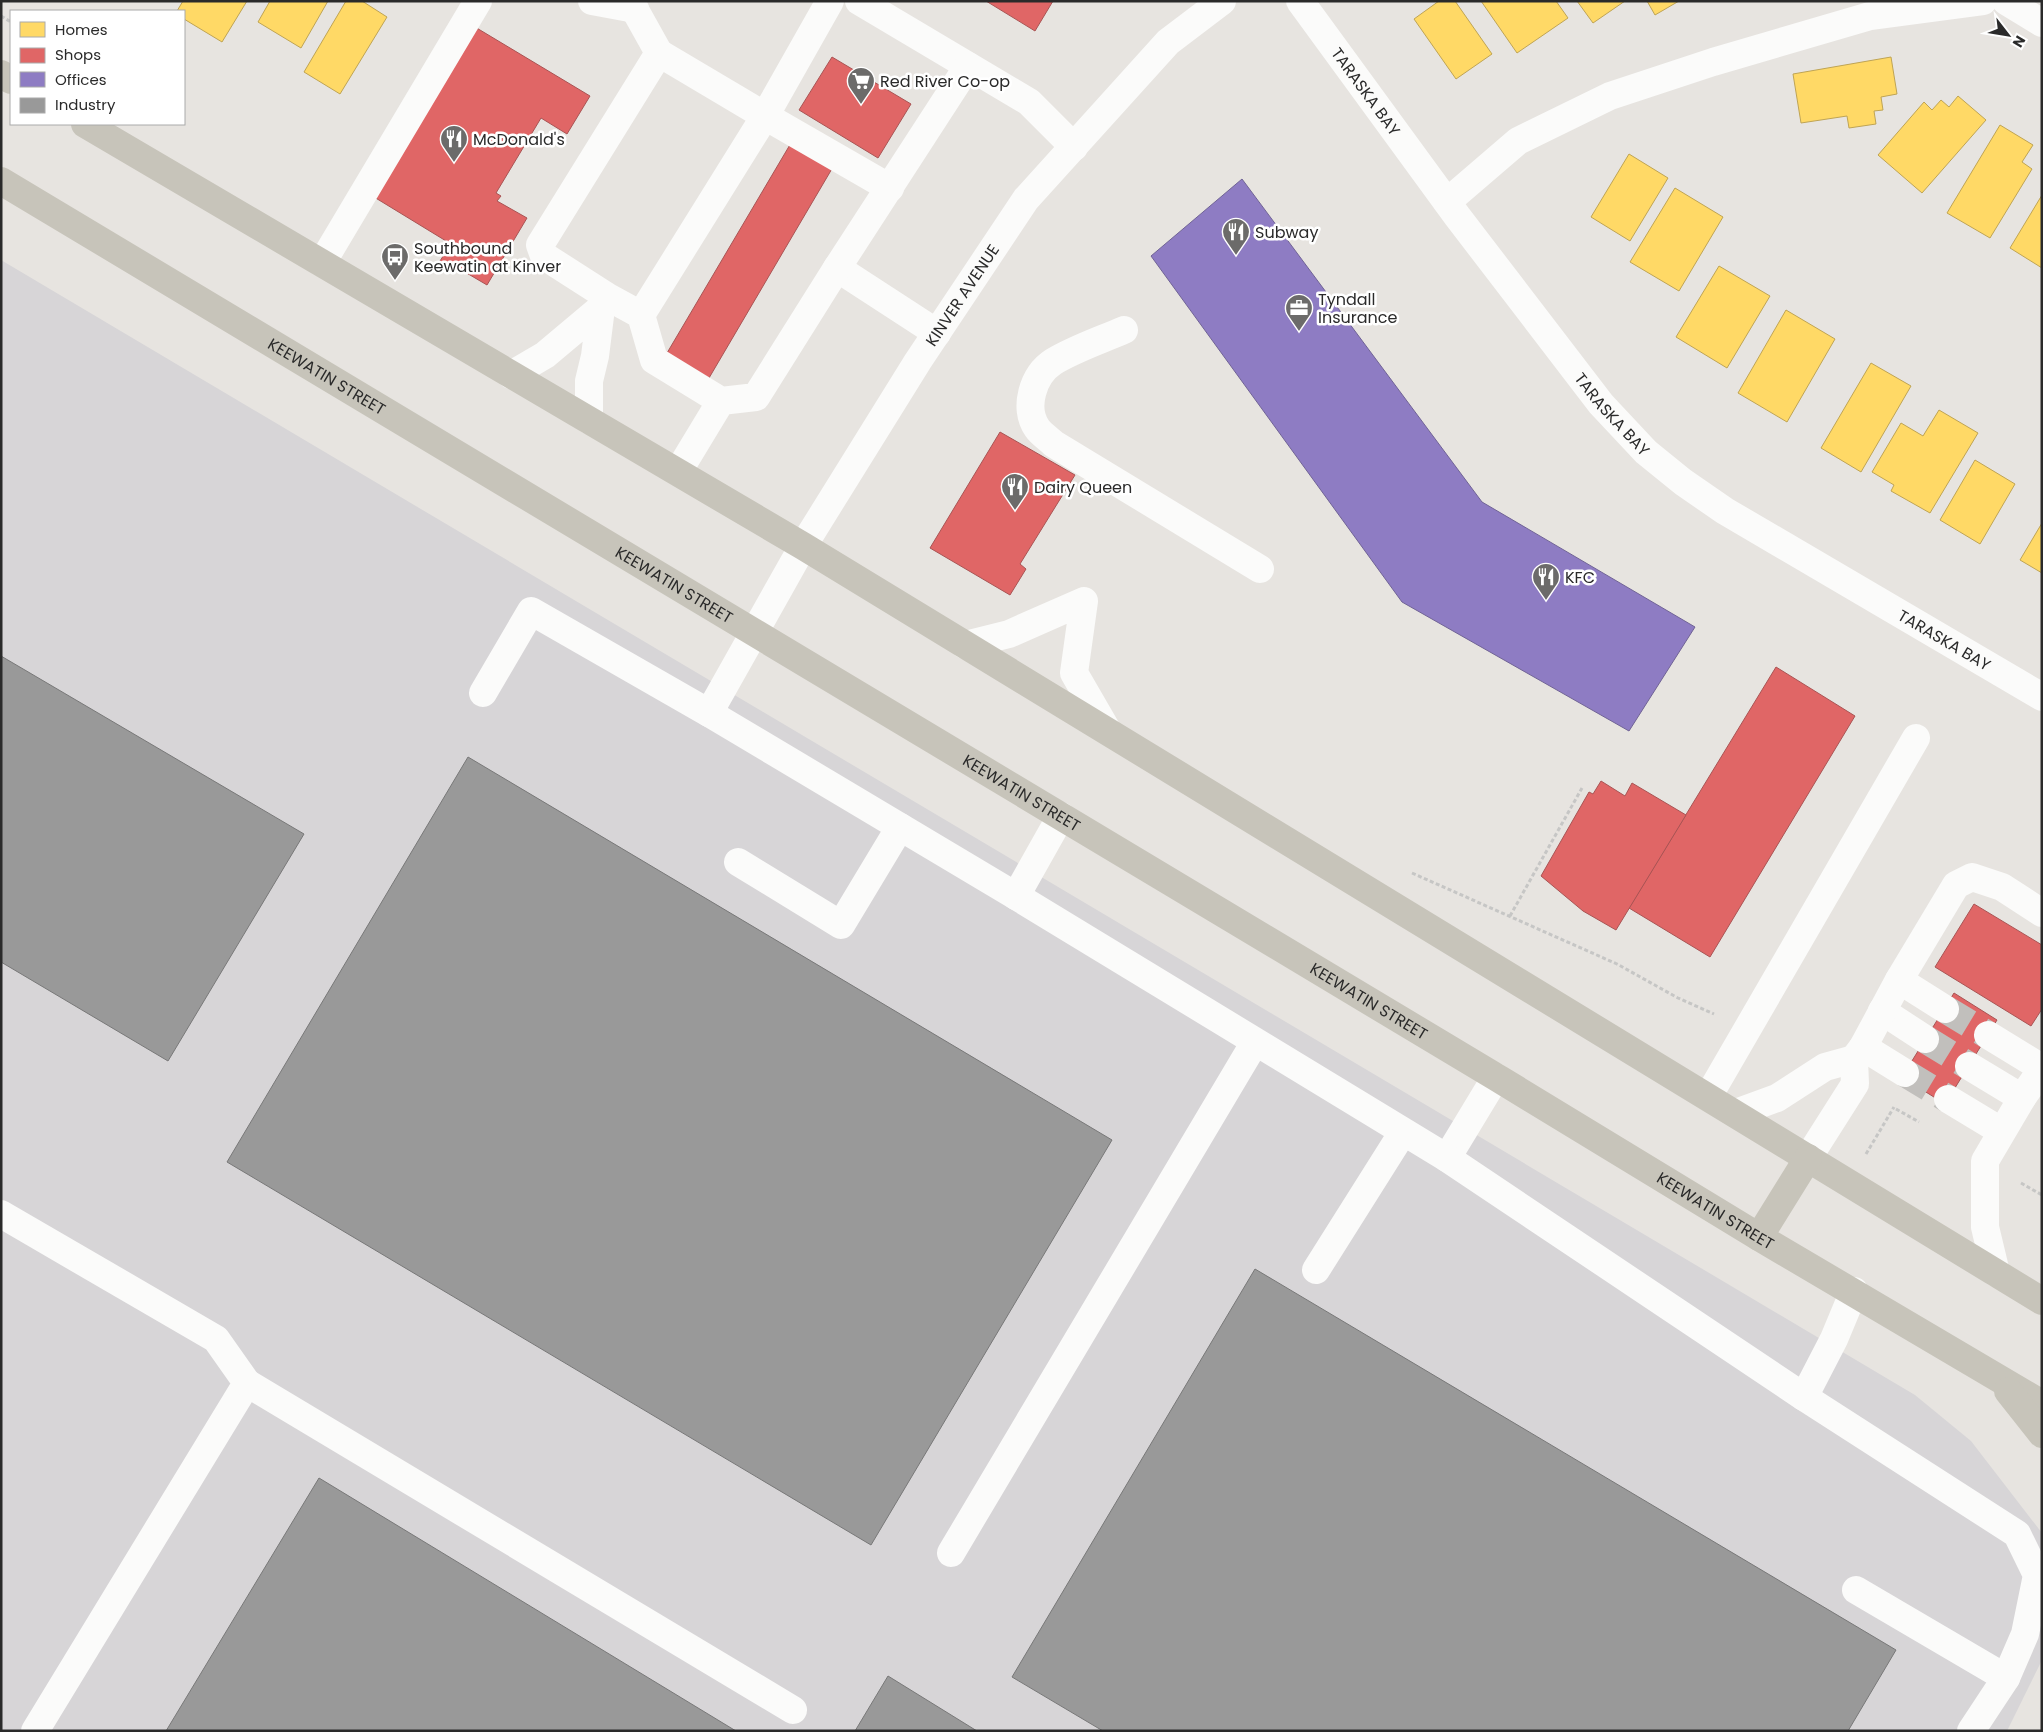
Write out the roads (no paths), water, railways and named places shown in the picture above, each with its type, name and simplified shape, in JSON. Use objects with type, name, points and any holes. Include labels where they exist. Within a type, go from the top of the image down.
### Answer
[{"type":"main road","points":[[87,125],[803,546],[2042,1301]]},
{"type":"main road","name":"KEEWATIN STREET","points":[[1,181],[1496,1077],[1759,1237],[2042,1404]]},
{"type":"main road","points":[[1759,1237],[1808,1158]]},
{"type":"main road","points":[[1998,1378],[2042,1434]]},
{"type":"street","points":[[322,263],[478,1]]},
{"type":"street","points":[[592,1],[633,5],[659,53],[890,188]]},
{"type":"street","points":[[830,1],[765,116],[641,315],[654,360],[721,401],[756,397],[968,66]]},
{"type":"street","points":[[859,1],[1029,102],[1074,147]]},
{"type":"street","name":"KINVER AVENUE","points":[[709,713],[803,546],[937,332],[1026,199],[1196,9],[1222,1]]},
{"type":"street","name":"TARASKA BAY","points":[[1300,1],[1447,202],[1601,404],[1646,452],[1683,482],[1725,511],[2042,697]]},
{"type":"street","points":[[1447,202],[1518,141],[1610,96],[1713,62],[1870,16],[1983,1]]},
{"type":"street","points":[[2006,1],[2042,23]]},
{"type":"street","points":[[641,315],[604,303],[544,256],[540,245],[659,53]]},
{"type":"street","points":[[837,268],[937,332]]},
{"type":"street","points":[[511,374],[545,355],[604,303]]},
{"type":"street","points":[[590,420],[589,381],[596,356],[604,303]]},
{"type":"street","points":[[1124,330],[1051,363],[1038,377],[1031,394],[1031,412],[1036,427],[1054,444],[1260,568]]},
{"type":"street","points":[[678,472],[721,401]]},
{"type":"street","points":[[965,645],[1009,634],[1084,601],[1074,673],[1107,730]]},
{"type":"street","points":[[483,692],[531,611],[709,713],[1016,896],[1447,1158],[1804,1397],[2017,1534],[2037,1575],[2025,1634],[2006,1678],[1971,1731]]},
{"type":"street","points":[[1708,1097],[1916,738]]},
{"type":"street","points":[[1016,896],[1061,816]]},
{"type":"street","points":[[738,862],[841,925],[900,827]]},
{"type":"street","points":[[1808,1158],[1882,1011],[1956,885],[1972,877],[2002,887],[2042,914]]},
{"type":"street","points":[[1899,980],[1944,1009]]},
{"type":"street","points":[[1882,1011],[1926,1039]]},
{"type":"street","points":[[1988,1035],[2042,1069],[2022,1098],[1985,1161],[1985,1226],[1996,1274]]},
{"type":"street","points":[[951,1552],[1255,1042]]},
{"type":"street","points":[[1736,1113],[1777,1098],[1825,1067],[1857,1063],[1905,1073]]},
{"type":"street","points":[[1969,1066],[2022,1098]]},
{"type":"street","points":[[1447,1158],[1496,1077]]},
{"type":"street","points":[[1948,1099],[2002,1131]]},
{"type":"street","points":[[1316,1270],[1403,1132]]},
{"type":"street","points":[[1,1214],[216,1339],[247,1383],[793,1710]]},
{"type":"street","points":[[1804,1397],[1834,1339],[1854,1292]]},
{"type":"street","points":[[35,1731],[247,1383]]},
{"type":"street","points":[[1856,1590],[2006,1678]]},
{"type":"tunnel","points":[[1945,1009],[1988,1035]]},
{"type":"tunnel","points":[[1925,1039],[1969,1066]]},
{"type":"tunnel","points":[[1905,1073],[1948,1099]]},
{"type":"place","name":"Red River Co-op","points":[[861,105]]},
{"type":"place","name":"McDonald's","points":[[454,163]]},
{"type":"place","name":"Subway","points":[[1236,256]]},
{"type":"place","name":"Southbound Keewatin at Kinver","points":[[395,281]]},
{"type":"place","name":"Tyndall Insurance","points":[[1299,332]]},
{"type":"place","name":"Dairy Queen","points":[[1015,511]]},
{"type":"place","name":"KFC","points":[[1546,601]]}]
